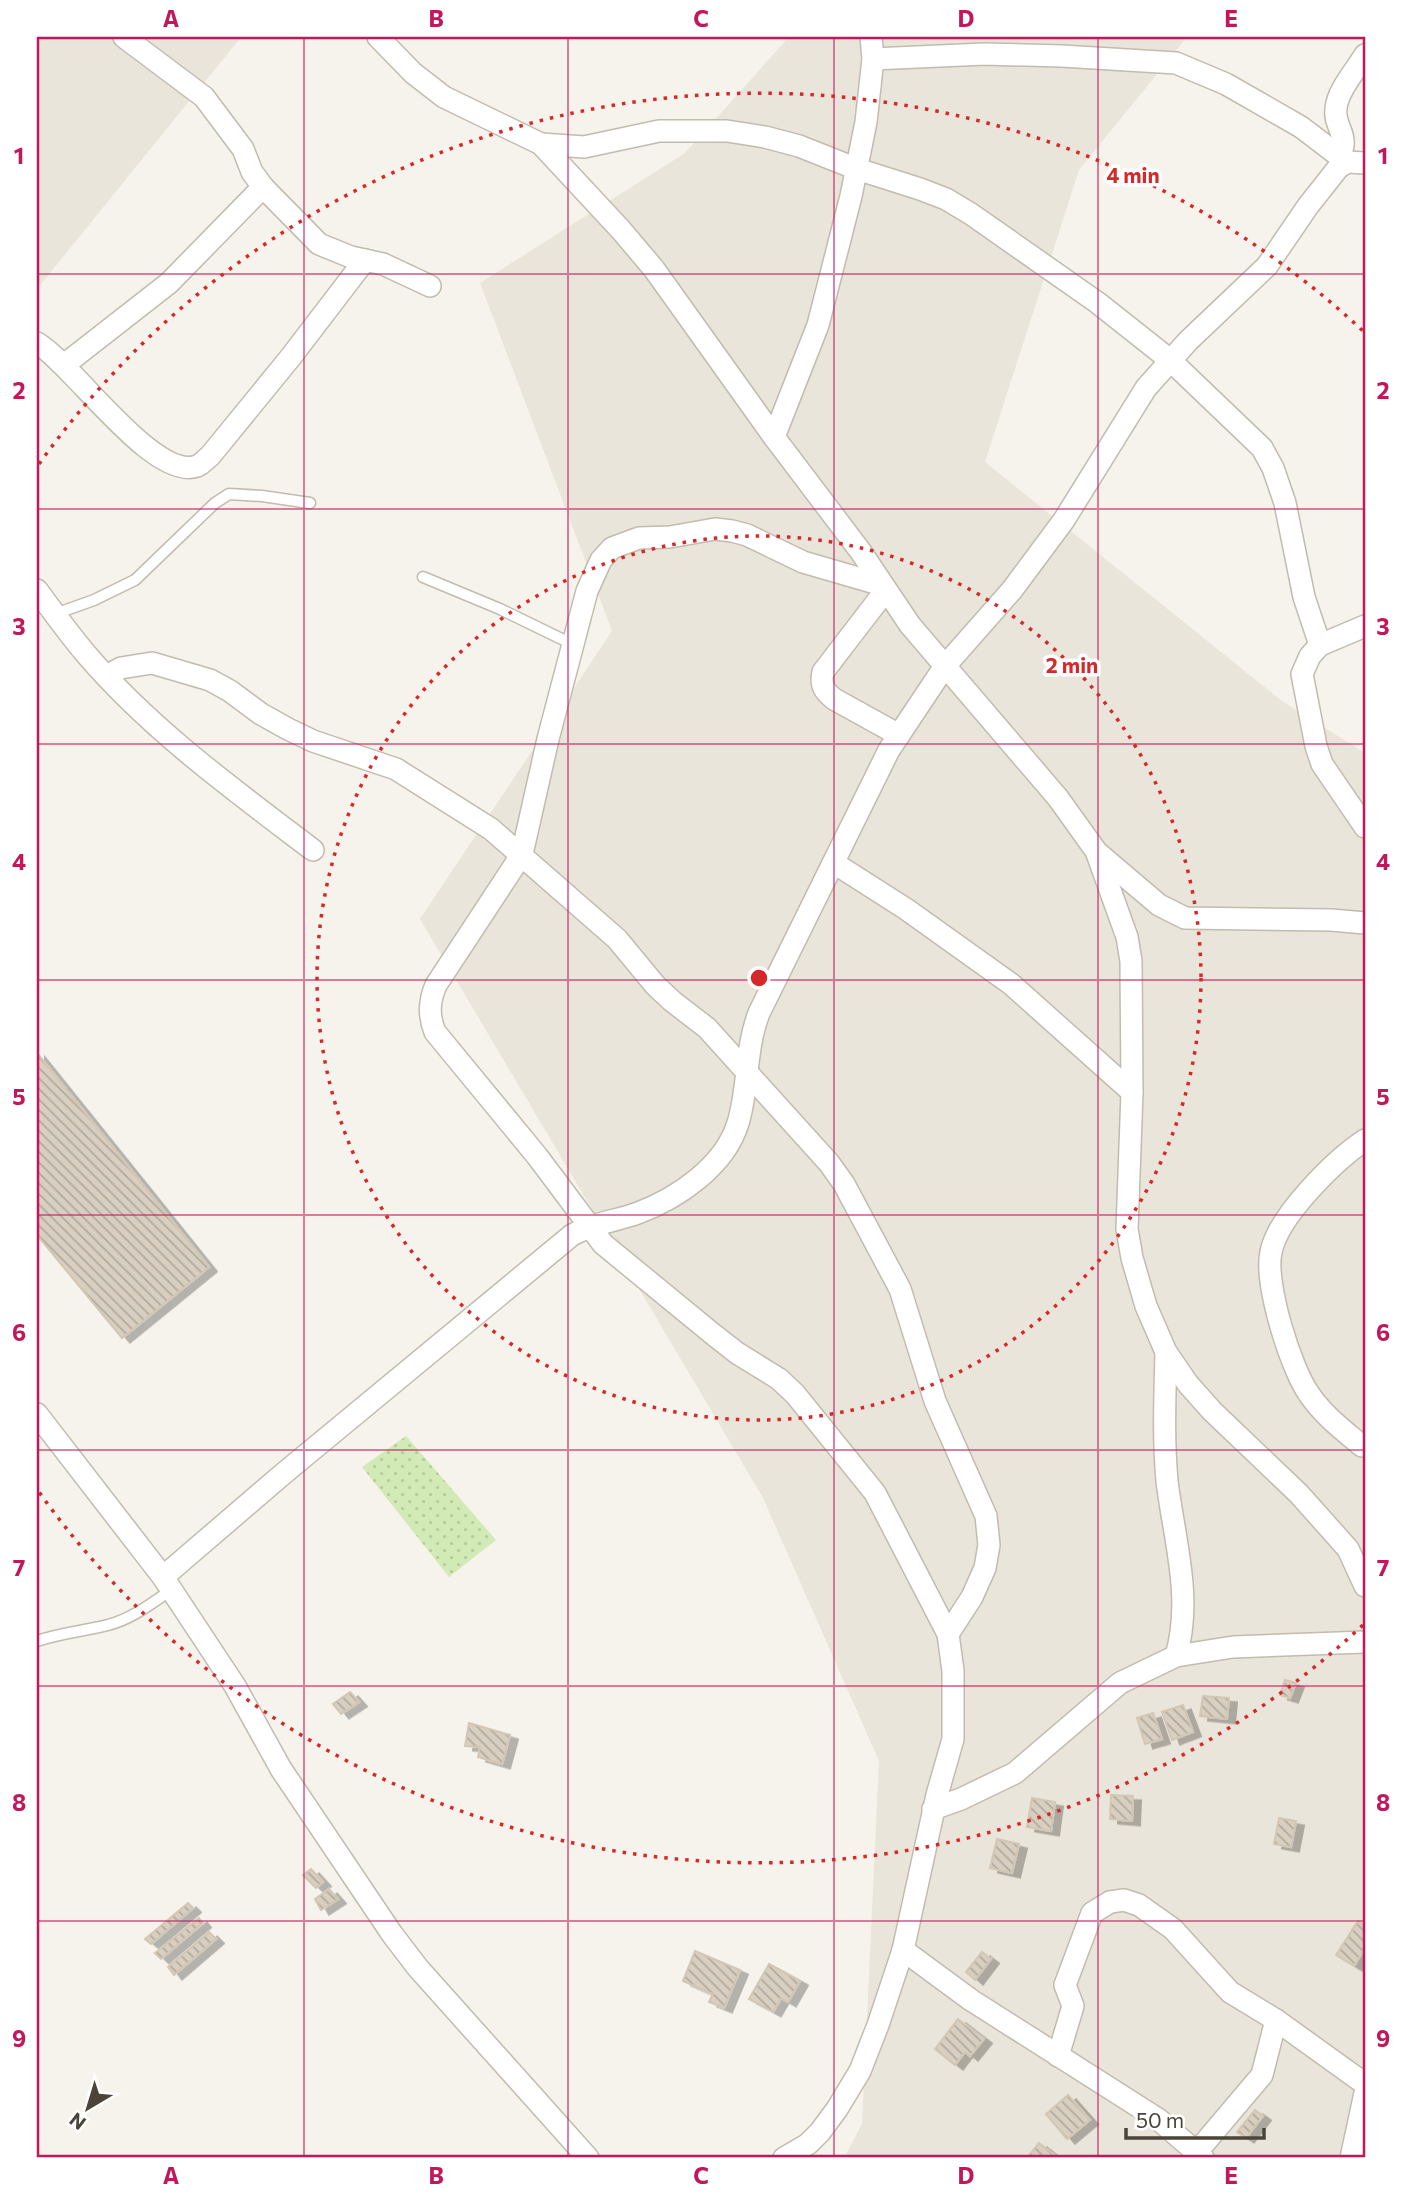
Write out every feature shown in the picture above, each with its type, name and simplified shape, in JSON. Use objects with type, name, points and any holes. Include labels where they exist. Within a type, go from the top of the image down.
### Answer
[{"type":"street","points":[[124,37],[204,97],[243,149],[252,172],[263,187],[320,244],[331,250],[383,264],[430,286]]},
{"type":"street","points":[[378,37],[413,73],[444,97],[541,145],[621,230],[653,269],[861,552],[911,625],[1058,798],[1096,851],[1159,905],[1185,918],[1365,923]]},
{"type":"street","points":[[774,437],[818,325],[858,169],[873,59],[871,37]]},
{"type":"street","points":[[873,59],[984,54],[1176,63],[1203,72],[1226,84],[1301,127],[1351,160]]},
{"type":"street","points":[[1351,160],[1335,116],[1335,108],[1365,55]]},
{"type":"street","points":[[541,145],[584,147],[659,131],[727,131],[765,136],[920,188],[971,214],[1098,303],[1170,360],[1262,448],[1273,468],[1285,503],[1304,597],[1320,645]]},
{"type":"street","points":[[167,1583],[283,1474],[547,1255],[589,1226],[652,1207],[715,1163],[737,1127],[745,1098],[749,1048],[759,1013],[899,735],[945,666],[1013,590],[1064,520],[1146,388],[1170,360],[1267,266],[1328,178],[1351,160]]},
{"type":"street","points":[[64,365],[169,283],[263,187]]},
{"type":"street","points":[[37,343],[64,365],[129,434],[167,462],[188,467],[197,466],[210,456],[290,358],[365,260]]},
{"type":"street","points":[[784,2158],[808,2144],[820,2132],[860,2071],[903,1950],[933,1809],[953,1739],[953,1671],[948,1634],[874,1493],[789,1387],[714,1335],[610,1250],[443,1042],[430,1018],[430,1005],[436,985],[522,855],[587,591],[601,560],[612,548],[639,538],[670,537],[715,529],[732,531],[747,535],[803,562],[884,588]]},
{"type":"street","points":[[884,588],[823,672],[821,684],[826,693],[834,699],[899,735]]},
{"type":"street","points":[[37,590],[107,676],[169,736],[228,786],[313,850]]},
{"type":"street","points":[[1365,625],[1320,645],[1310,656],[1302,674],[1322,764],[1365,827]]},
{"type":"street","points":[[107,676],[121,668],[152,663],[188,672],[220,685],[261,714],[313,741],[387,765],[491,828],[617,939],[671,1001],[707,1028],[829,1163],[844,1184],[900,1289],[935,1401],[986,1516],[989,1545],[985,1568],[972,1597],[948,1634]]},
{"type":"street","points":[[1096,851],[1127,937],[1131,961],[1132,1092],[1128,1229],[1132,1258],[1146,1306],[1166,1352],[1188,1384],[1212,1411],[1299,1494],[1348,1549],[1365,1586]]},
{"type":"street","points":[[834,863],[939,932],[1011,984],[1132,1092]]},
{"type":"street","points":[[1362,1446],[1323,1412],[1297,1373],[1276,1307],[1269,1271],[1271,1251],[1283,1224],[1325,1173],[1365,1140]]},
{"type":"street","points":[[1166,1352],[1165,1455],[1178,1542],[1184,1615],[1176,1656]]},
{"type":"street","points":[[37,1414],[167,1583],[234,1686],[281,1769],[392,1934],[418,1968],[588,2158]]},
{"type":"street","points":[[933,1809],[1015,1773],[1120,1683],[1176,1656],[1233,1647],[1365,1642]]},
{"type":"street","points":[[1058,2056],[1073,2006],[1065,1985],[1092,1913],[1110,1902],[1124,1900],[1139,1905],[1173,1929],[1230,1992],[1276,2020],[1365,2084]]},
{"type":"street","points":[[903,1950],[971,2000],[1158,2119],[1200,2155],[1262,2075],[1276,2020]]},
{"type":"street","points":[[1351,2158],[1365,2093]]},
{"type":"lane","points":[[55,614],[94,600],[135,580],[215,503],[229,494],[310,503]]},
{"type":"lane","points":[[423,577],[500,609],[572,644]]},
{"type":"lane","points":[[37,1642],[67,1632],[110,1625],[140,1611],[167,1583]]},
{"type":"shaded area","points":[[37,37],[241,37],[37,289]]},
{"type":"shaded area","points":[[789,37],[1187,37],[1079,170],[985,462],[1282,701],[1365,753],[1365,2158],[844,2158],[862,2124],[879,1761],[763,1498],[420,919],[612,631],[480,283],[685,153]]},
{"type":"green space","points":[[406,1436],[496,1540],[449,1577],[362,1467]]},
{"type":"building","points":[[37,1053],[209,1267],[122,1338],[37,1235]]},
{"type":"building","points":[[1285,1680],[1296,1683],[1290,1698],[1280,1695]]},
{"type":"building","points":[[350,1692],[359,1702],[341,1714],[333,1704]]},
{"type":"building","points":[[1203,1696],[1229,1698],[1227,1719],[1200,1716]]},
{"type":"building","points":[[1183,1705],[1193,1732],[1172,1740],[1162,1712]]},
{"type":"building","points":[[1153,1713],[1162,1739],[1145,1744],[1137,1718]]},
{"type":"building","points":[[469,1723],[510,1735],[502,1764],[478,1757],[480,1747],[465,1746]]},
{"type":"building","points":[[1111,1795],[1133,1796],[1132,1821],[1110,1819]]},
{"type":"building","points":[[1032,1798],[1055,1802],[1051,1831],[1027,1827]]},
{"type":"building","points":[[1279,1818],[1296,1821],[1291,1847],[1274,1844]]},
{"type":"building","points":[[997,1839],[1019,1844],[1012,1873],[990,1868]]},
{"type":"building","points":[[311,1869],[323,1882],[316,1888],[303,1875]]},
{"type":"building","points":[[329,1889],[338,1899],[321,1910],[315,1899]]},
{"type":"building","points":[[188,1903],[193,1908],[151,1944],[145,1939]]},
{"type":"building","points":[[199,1918],[203,1923],[161,1959],[155,1953]]},
{"type":"building","points":[[1358,1921],[1365,1926],[1365,1948],[1354,1966],[1336,1955]]},
{"type":"building","points":[[209,1932],[216,1939],[174,1975],[168,1967]]},
{"type":"building","points":[[695,1951],[740,1970],[724,2008],[709,2002],[713,1994],[683,1981]]},
{"type":"building","points":[[982,1952],[991,1959],[975,1980],[966,1972]]},
{"type":"building","points":[[769,1964],[800,1981],[788,2002],[781,1998],[773,2012],[749,1999]]},
{"type":"building","points":[[958,2019],[984,2039],[970,2056],[965,2052],[955,2065],[935,2049]]},
{"type":"building","points":[[1068,2095],[1090,2120],[1067,2139],[1046,2114]]},
{"type":"building","points":[[1255,2110],[1263,2116],[1246,2138],[1237,2132]]},
{"type":"building","points":[[1039,2143],[1057,2157],[1027,2158]]}]
